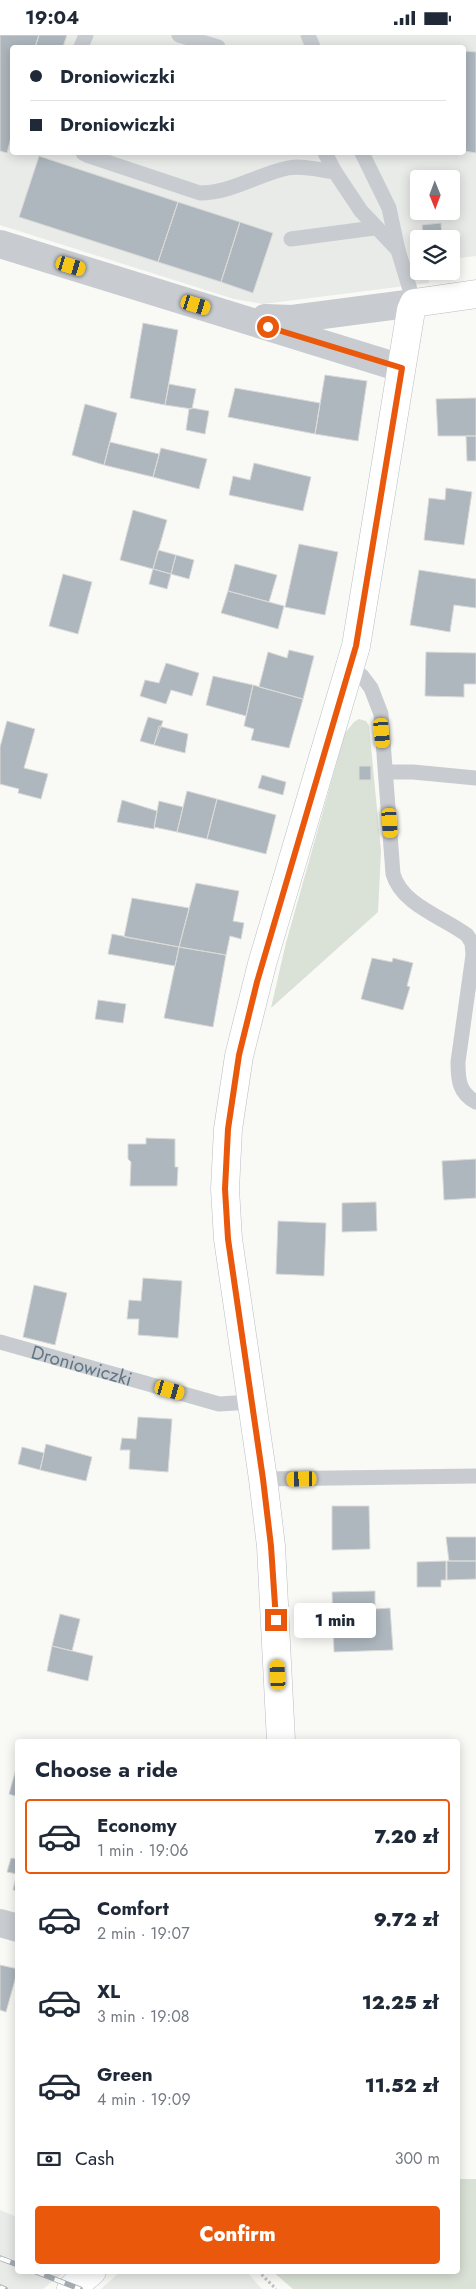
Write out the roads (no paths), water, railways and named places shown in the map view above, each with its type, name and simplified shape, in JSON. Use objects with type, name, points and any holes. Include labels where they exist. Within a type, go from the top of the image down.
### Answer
[{"type":"street","points":[[0,244],[402,368]]},
{"type":"street","points":[[231,315],[292,319],[476,293]]},
{"type":"street","points":[[281,1739],[274,1584],[263,1479],[228,1239],[225,1189],[228,1129],[239,1055],[260,973],[350,668],[362,618],[410,318],[414,303]]},
{"type":"street","points":[[0,1923],[15,1927]]},
{"type":"street","points":[[71,2289],[88,2274]]},
{"type":"lane","points":[[179,35],[212,45]]},
{"type":"lane","points":[[87,155],[200,193],[217,193],[289,168],[309,168],[334,172]]},
{"type":"lane","points":[[326,155],[334,172],[374,228],[398,250]]},
{"type":"lane","points":[[363,155],[389,208],[398,250],[414,303]]},
{"type":"lane","points":[[290,239],[374,228]]},
{"type":"lane","points":[[350,668],[362,676],[371,688],[381,714],[393,875],[396,886],[405,896],[467,935],[472,943],[473,955],[458,1062],[458,1077],[460,1088],[465,1095],[476,1103]]},
{"type":"lane","points":[[386,771],[476,777]]},
{"type":"lane","name":"Droniowiczki","points":[[0,1342],[219,1404],[252,1402]]},
{"type":"lane","points":[[263,1479],[476,1476]]},
{"type":"railway","points":[[0,2258],[15,2264]]},
{"type":"railway","points":[[42,2274],[80,2289]]},
{"type":"railway","points":[[0,2287],[5,2289]]}]
